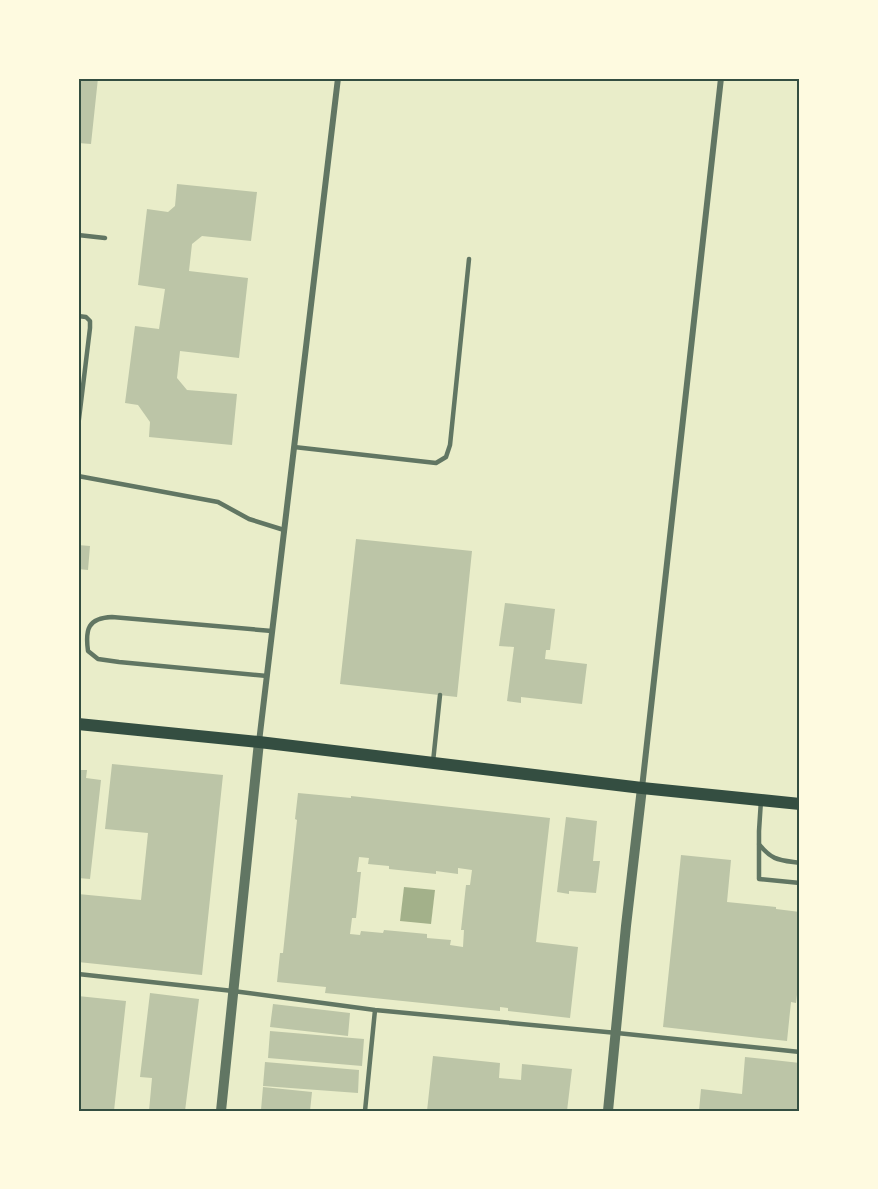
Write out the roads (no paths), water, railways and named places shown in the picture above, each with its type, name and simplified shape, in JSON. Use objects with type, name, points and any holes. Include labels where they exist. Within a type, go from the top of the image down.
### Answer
[{"type":"main road","points":[[78,724],[259,742],[642,788],[800,804]]},
{"type":"street","points":[[221,1111],[259,742],[338,78]]},
{"type":"street","points":[[608,1111],[626,926],[721,78]]},
{"type":"lane","points":[[78,235],[105,238]]},
{"type":"lane","points":[[294,447],[436,463],[446,457],[450,445],[469,259]]},
{"type":"lane","points":[[78,316],[86,317],[90,321],[90,328],[78,427]]},
{"type":"lane","points":[[78,476],[218,502],[249,519],[284,530]]},
{"type":"lane","points":[[267,676],[98,659],[88,651],[86,636],[91,625],[100,617],[112,616],[272,631]]},
{"type":"lane","points":[[432,762],[440,695]]},
{"type":"lane","points":[[761,800],[759,879],[800,883]]},
{"type":"lane","points":[[759,844],[768,855],[782,861],[800,863]]},
{"type":"lane","points":[[78,974],[375,1010],[800,1052]]},
{"type":"lane","points":[[365,1111],[375,1010]]}]
